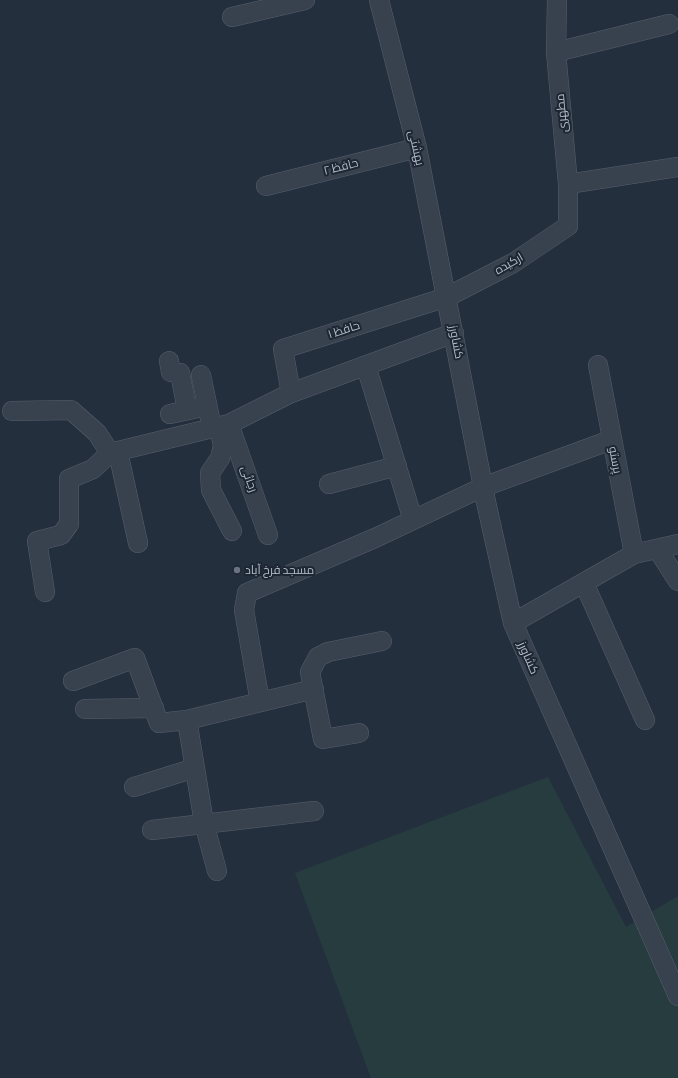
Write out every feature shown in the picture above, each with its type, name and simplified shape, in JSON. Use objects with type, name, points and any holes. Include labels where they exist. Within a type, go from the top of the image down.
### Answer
[{"type":"street","points":[[232,18],[305,0]]},
{"type":"street","name":"بهشتی","points":[[379,0],[417,148],[447,297]]},
{"type":"street","name":"مطهری","points":[[557,0],[556,52],[568,184],[568,226]]},
{"type":"street","points":[[556,52],[669,24]]},
{"type":"street","name":"حافظ ۲","points":[[266,186],[417,148]]},
{"type":"street","points":[[568,184],[678,167]]},
{"type":"street","name":"ارکیده","points":[[447,297],[513,262],[568,226]]},
{"type":"street","name":"کشاورز","points":[[447,297],[484,487],[513,624],[678,996]]},
{"type":"street","name":"حافظ ۱","points":[[290,393],[282,350],[447,297]]},
{"type":"street","points":[[45,592],[37,541],[61,535],[69,524],[69,479],[92,470],[114,453],[220,426],[290,393],[454,333]]},
{"type":"street","points":[[169,361],[171,372],[180,373],[178,412],[207,406]]},
{"type":"street","points":[[366,366],[413,520]]},
{"type":"street","name":"پرستو","points":[[598,366],[634,554]]},
{"type":"street","points":[[201,375],[207,406],[220,426],[223,446],[220,458],[210,473],[211,490],[232,531]]},
{"type":"street","points":[[12,411],[71,410],[97,433],[114,453],[138,543]]},
{"type":"street","name":"رجائی","points":[[220,426],[268,535]]},
{"type":"street","points":[[260,702],[244,610],[247,593],[484,487],[611,440]]},
{"type":"street","points":[[329,484],[397,466]]},
{"type":"street","points":[[513,624],[634,554],[658,550],[678,544]]},
{"type":"street","points":[[658,550],[678,581]]},
{"type":"street","points":[[584,583],[645,720]]},
{"type":"street","points":[[359,733],[323,739],[310,672],[318,657],[328,652],[382,641]]},
{"type":"street","points":[[73,681],[135,658],[159,723],[187,720],[314,689]]},
{"type":"street","points":[[85,709],[154,708]]},
{"type":"street","points":[[187,720],[204,823],[217,871]]},
{"type":"street","points":[[134,787],[195,768]]},
{"type":"street","points":[[152,830],[314,811]]},
{"type":"green space","points":[[548,777],[626,927],[678,896],[678,1078],[371,1078],[295,873]]},
{"type":"place","name":"مسجد فرخ آباد","points":[[237,570]]}]
